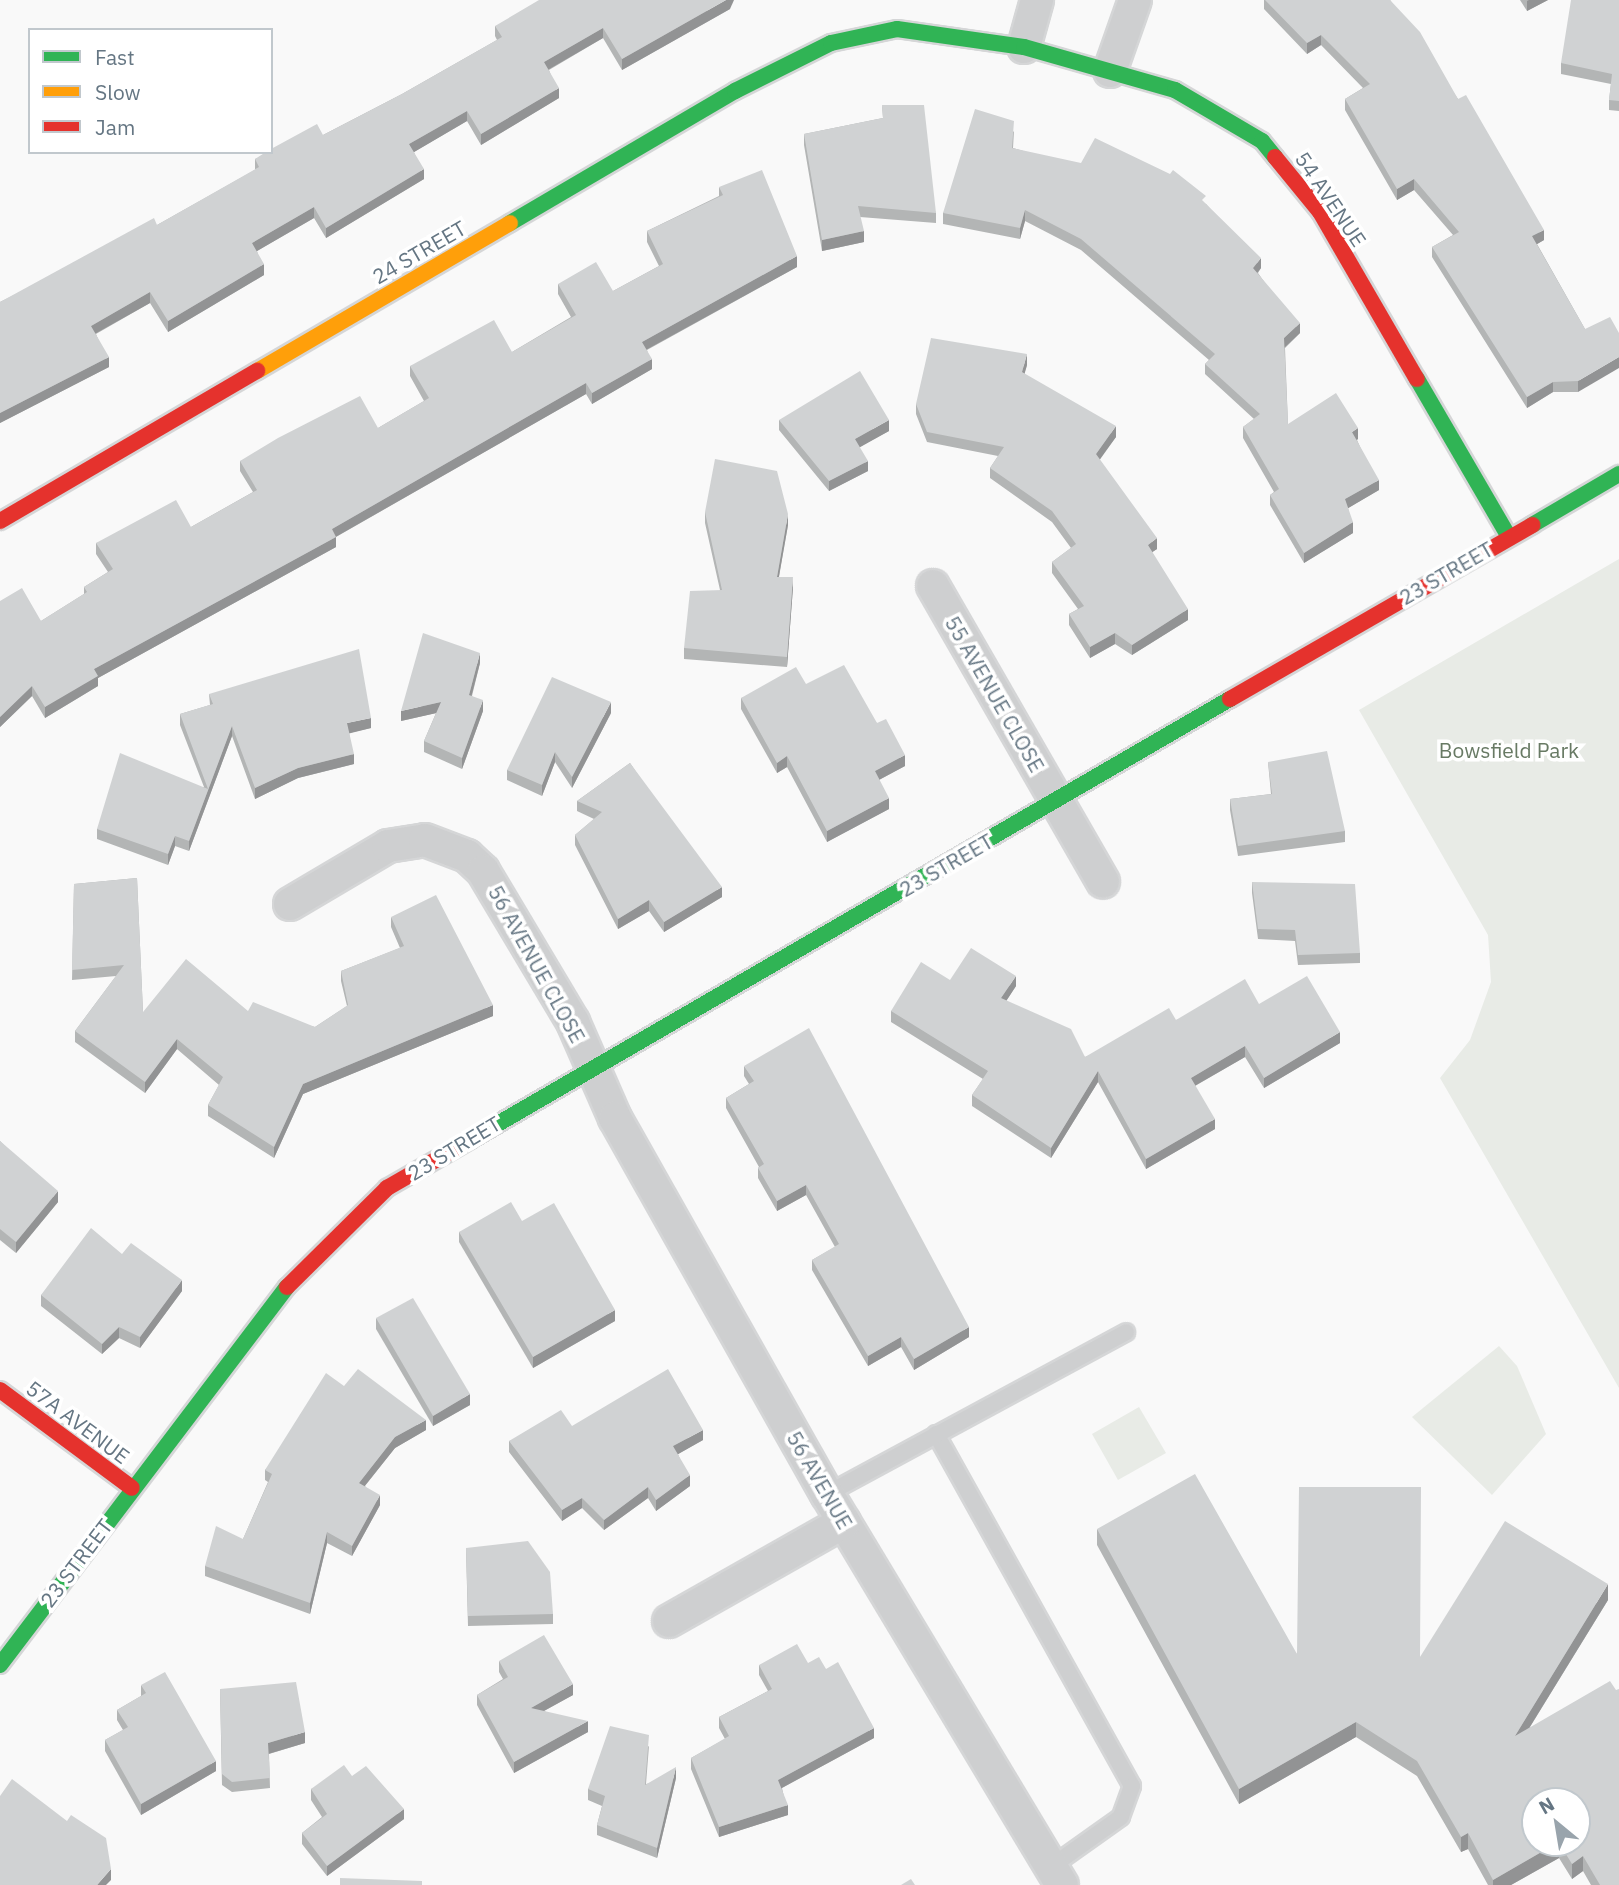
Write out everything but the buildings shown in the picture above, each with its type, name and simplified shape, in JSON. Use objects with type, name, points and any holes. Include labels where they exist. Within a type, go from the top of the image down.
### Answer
[{"type":"street","points":[[1024,47],[1037,0]]},
{"type":"street","points":[[1110,71],[1135,0]]},
{"type":"street","name":"54 AVENUE","points":[[865,34],[925,30],[1024,47],[1175,90],[1224,114],[1294,174],[1508,537]]},
{"type":"street","name":"24 STREET","points":[[0,522],[736,91],[801,56],[865,34]]},
{"type":"street","name":"23 STREET","points":[[0,1665],[307,1260],[387,1188],[592,1066],[1056,802],[1619,474]]},
{"type":"street","name":"55 AVENUE CLOSE","points":[[933,586],[1056,802]]},
{"type":"street","points":[[1056,802],[1103,882]]},
{"type":"street","name":"56 AVENUE CLOSE","points":[[290,904],[388,846],[425,840],[467,856],[507,904],[592,1066]]},
{"type":"street","name":"56 AVENUE","points":[[592,1066],[615,1118],[827,1494],[1057,1875]]},
{"type":"street","name":"57A AVENUE","points":[[0,1390],[132,1488]]},
{"type":"street","points":[[669,1621],[844,1522]]},
{"type":"lane","points":[[827,1494],[1126,1332]]},
{"type":"lane","points":[[936,1434],[1132,1786],[1121,1817],[1057,1875]]},
{"type":"green space","name":"Bowsfield Park","points":[[1619,559],[1619,1388],[1440,1078],[1470,1040],[1491,982],[1488,935],[1359,710]]},
{"type":"green space","points":[[1499,1346],[1517,1366],[1546,1434],[1492,1495],[1412,1417]]},
{"type":"green space","points":[[1139,1407],[1166,1453],[1118,1480],[1092,1434]]},
{"type":"traffic: fast","points":[[510,223],[735,91],[831,43],[897,29],[1024,47],[1175,90],[1262,141],[1275,157]]},
{"type":"traffic: fast","points":[[1417,379],[1509,537]]},
{"type":"traffic: fast","points":[[1532,525],[1619,474]]},
{"type":"traffic: fast","points":[[470,1140],[1230,699]]},
{"type":"traffic: fast","points":[[0,1665],[287,1287]]},
{"type":"traffic: slow","points":[[257,371],[510,223]]},
{"type":"traffic: jam","points":[[1275,157],[1320,212],[1417,379]]},
{"type":"traffic: jam","points":[[0,521],[257,371]]},
{"type":"traffic: jam","points":[[1230,699],[1532,525]]},
{"type":"traffic: jam","points":[[287,1287],[387,1188],[470,1140]]},
{"type":"traffic: jam","points":[[0,1390],[132,1488]]}]
